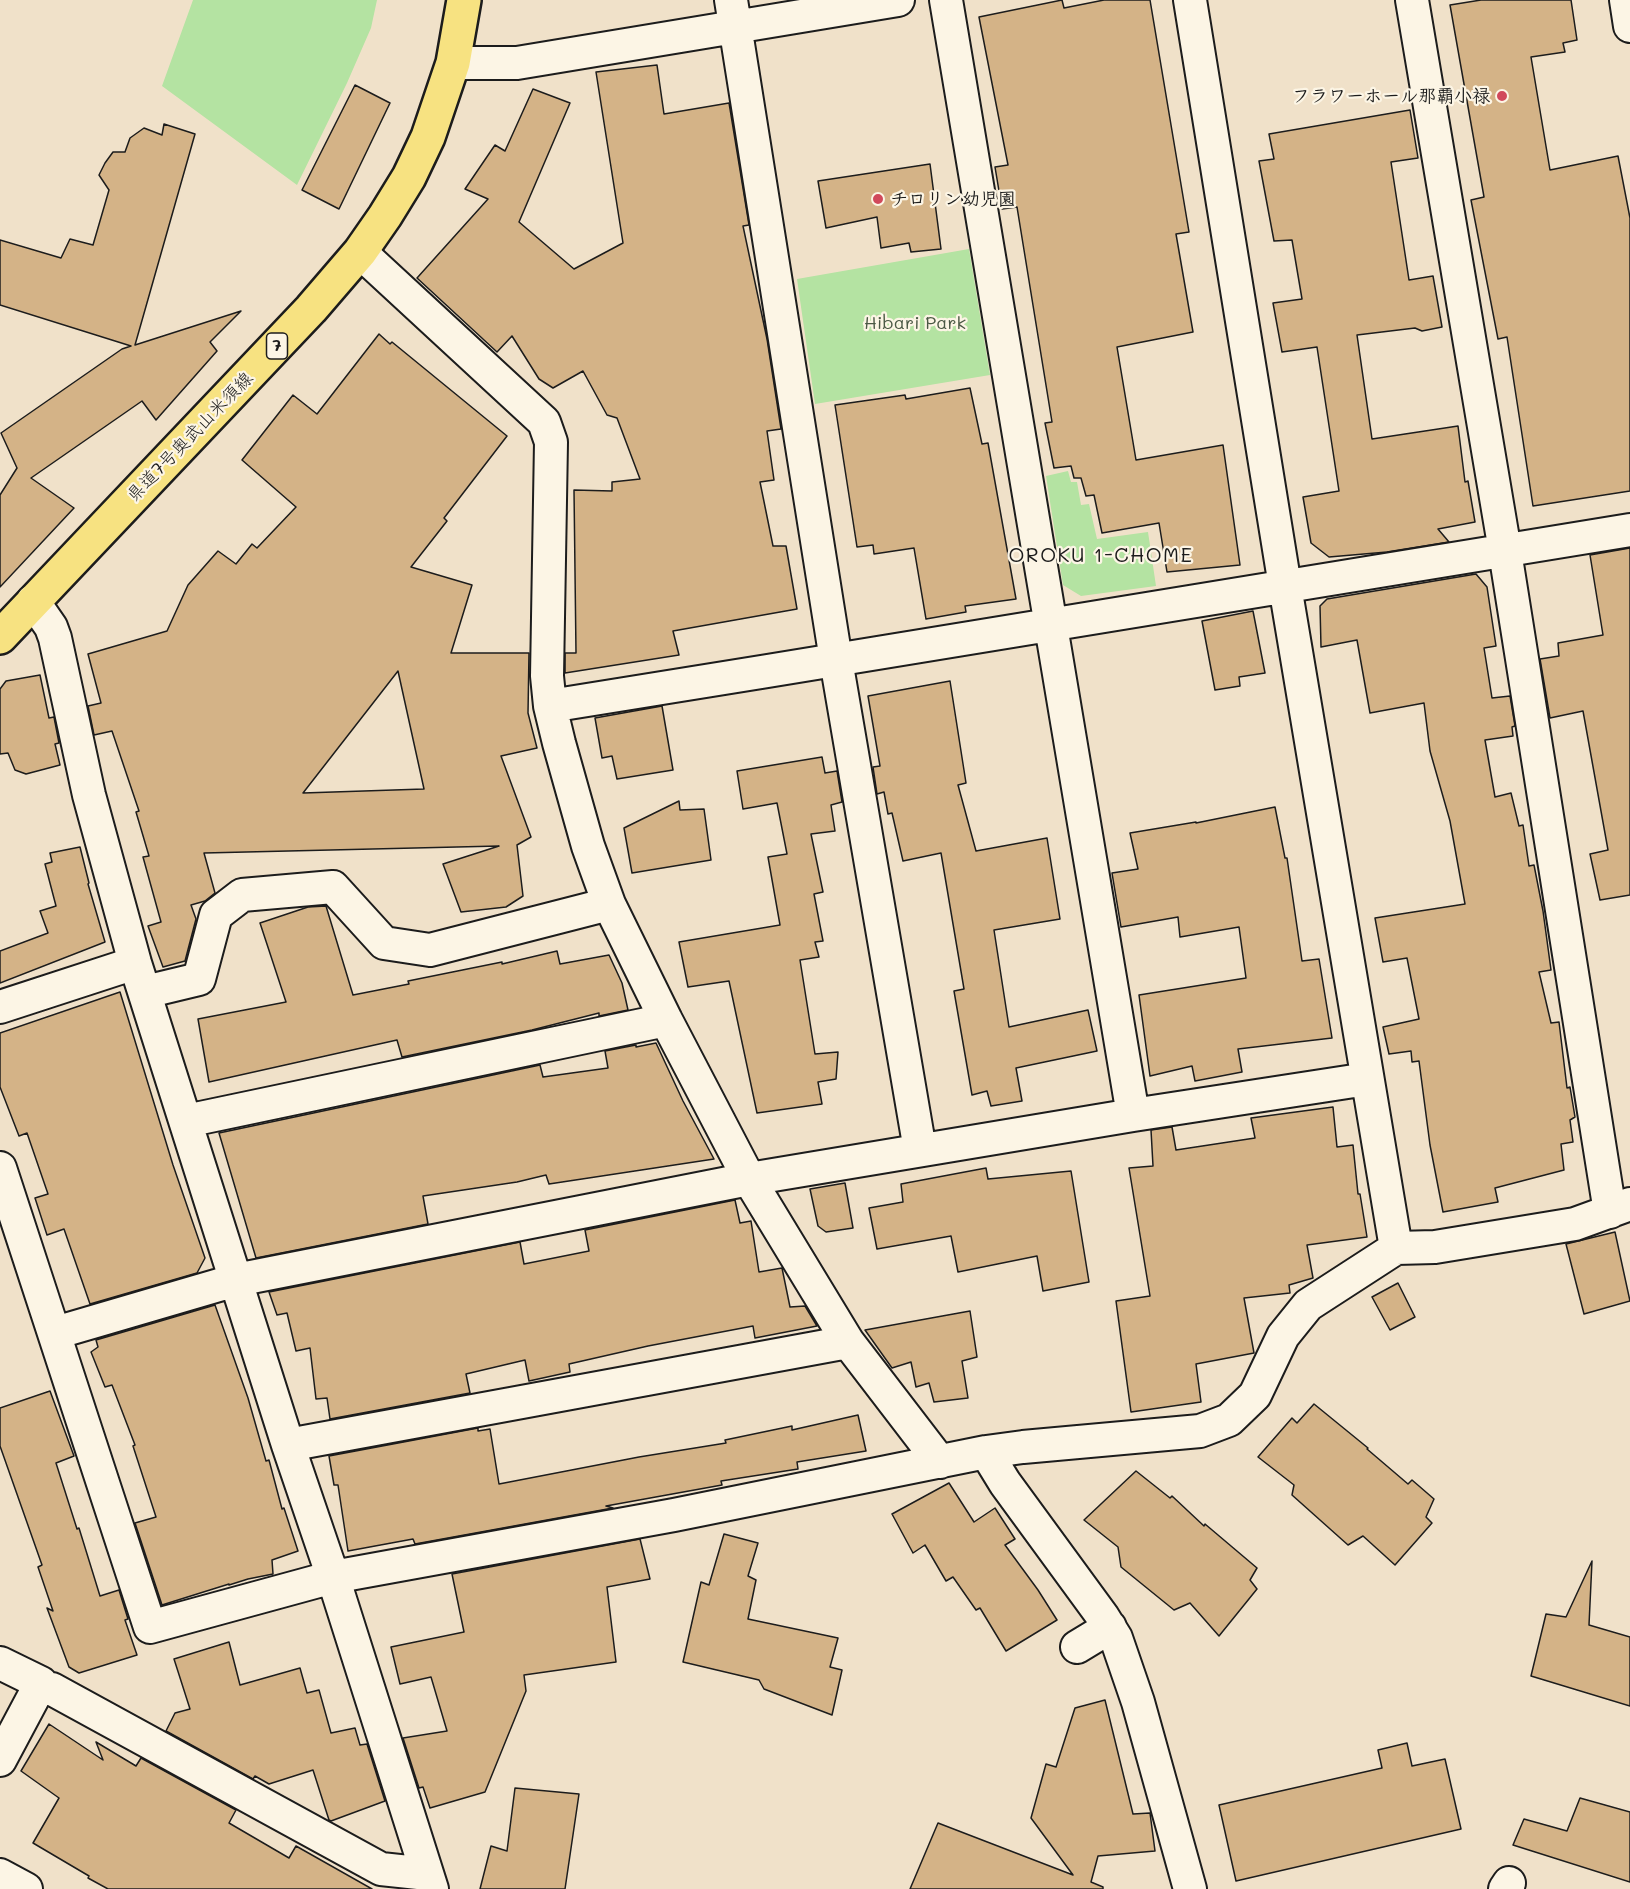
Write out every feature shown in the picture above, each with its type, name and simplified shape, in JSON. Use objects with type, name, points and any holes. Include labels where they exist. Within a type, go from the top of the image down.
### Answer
[{"type":"main road","name":"県道7号奥武山米須線","points":[[0,637],[311,309],[360,252],[409,177],[435,118],[453,63],[464,0]]},
{"type":"street","points":[[453,63],[517,63],[733,13],[898,0]]},
{"type":"street","points":[[946,0],[1132,1115]]},
{"type":"street","points":[[1190,0],[1396,1248]]},
{"type":"street","points":[[0,1168],[150,1627],[333,1577],[674,1515],[986,1452],[1023,1446],[1200,1431],[1229,1420],[1255,1395],[1282,1336],[1308,1305],[1396,1248],[1435,1246],[1575,1224],[1620,1208],[1505,551],[1412,0]]},
{"type":"street","points":[[1626,0],[1630,26]]},
{"type":"street","points":[[733,13],[836,660],[920,1150]]},
{"type":"street","points":[[360,252],[544,422],[551,442],[547,676],[550,706],[588,846],[609,904],[666,1020],[749,1179],[848,1342],[940,1462]]},
{"type":"street","points":[[550,706],[1050,627],[1630,530]]},
{"type":"street","points":[[33,601],[51,627],[55,638],[89,795],[140,978],[430,1882]]},
{"type":"street","points":[[0,1007],[140,978],[199,979],[216,915],[242,895],[333,887],[384,943],[430,950],[609,904]]},
{"type":"street","points":[[186,1121],[666,1020]]},
{"type":"street","points":[[55,1334],[236,1280],[749,1179],[1367,1078]]},
{"type":"street","points":[[288,1445],[848,1342]]},
{"type":"street","points":[[986,1452],[1005,1483],[1116,1638],[1138,1702],[1190,1889]]},
{"type":"street","points":[[1077,1647],[1110,1627]]},
{"type":"street","points":[[0,1663],[41,1683],[0,1760]]},
{"type":"street","points":[[52,1689],[381,1869],[430,1882]]},
{"type":"street","points":[[0,1875],[26,1889]]},
{"type":"green space","points":[[193,0],[377,0],[371,28],[297,185],[162,86]]},
{"type":"green space","name":"Hibari Park","points":[[969,249],[990,375],[815,404],[797,279]]},
{"type":"green space","points":[[1068,471],[1071,482],[1077,482],[1081,505],[1089,504],[1097,539],[1148,532],[1156,586],[1081,596],[1063,585],[1046,476]]},
{"type":"building","points":[[1062,0],[1064,8],[1104,0],[1150,0],[1189,232],[1176,234],[1193,332],[1117,347],[1136,460],[1223,445],[1240,565],[1167,572],[1159,523],[1102,533],[1094,495],[1086,496],[1081,478],[1074,478],[1071,466],[1054,468],[1045,423],[1052,422],[1017,207],[1002,209],[995,167],[1008,165],[979,17]]},
{"type":"building","points":[[1481,0],[1571,0],[1577,40],[1563,43],[1565,52],[1531,57],[1550,170],[1618,156],[1630,218],[1630,491],[1533,506],[1507,337],[1498,339],[1471,200],[1484,197],[1450,5]]},
{"type":"building","points":[[657,65],[664,114],[729,103],[749,225],[743,226],[767,339],[781,429],[767,431],[774,480],[760,482],[773,546],[786,546],[797,609],[673,631],[679,655],[565,673],[565,653],[576,653],[574,490],[612,491],[612,482],[640,479],[617,418],[607,415],[583,371],[553,388],[539,379],[512,336],[497,352],[417,278],[488,199],[465,189],[495,145],[505,151],[533,89],[570,103],[519,222],[574,269],[623,243],[596,72]]},
{"type":"building","points":[[355,85],[390,103],[339,209],[302,190]]},
{"type":"building","points":[[1410,110],[1418,158],[1391,162],[1409,280],[1433,276],[1442,327],[1422,331],[1415,328],[1357,335],[1372,439],[1458,426],[1465,482],[1468,481],[1475,522],[1438,529],[1449,542],[1387,552],[1329,557],[1311,543],[1303,497],[1339,491],[1317,347],[1282,352],[1273,303],[1302,299],[1292,240],[1274,241],[1259,161],[1274,159],[1269,134]]},
{"type":"building","points":[[164,124],[195,134],[135,345],[241,311],[210,342],[217,351],[156,420],[142,401],[31,478],[74,508],[0,587],[0,495],[17,468],[1,433],[122,349],[131,346],[0,305],[0,240],[61,258],[70,239],[93,245],[109,190],[99,175],[105,163],[113,152],[125,152],[130,138],[144,128],[162,135]]},
{"type":"building","name":"チロリン幼児園","points":[[930,164],[941,249],[911,252],[909,243],[881,248],[877,217],[826,228],[818,181]]},
{"type":"building","points":[[379,334],[390,344],[392,342],[507,436],[444,518],[447,521],[411,567],[472,585],[451,653],[529,653],[528,713],[537,748],[501,756],[531,837],[517,845],[523,896],[506,907],[461,912],[443,864],[499,846],[204,853],[215,893],[205,901],[191,905],[196,919],[185,961],[163,967],[148,926],[161,922],[143,857],[149,856],[136,812],[139,811],[112,731],[94,735],[88,706],[101,703],[88,654],[167,631],[188,585],[218,551],[236,564],[252,544],[257,548],[296,507],[242,460],[293,395],[317,414]],"holes":[[[398,671],[424,789],[303,793]]]},
{"type":"building","points":[[970,388],[982,444],[988,443],[1016,599],[965,606],[966,612],[926,619],[914,548],[874,554],[873,545],[857,547],[835,405],[905,395],[906,399]]},
{"type":"building","points":[[1630,548],[1630,895],[1600,900],[1590,854],[1608,850],[1583,711],[1550,718],[1540,659],[1559,656],[1558,643],[1603,635],[1590,555]]},
{"type":"building","points":[[1476,574],[1487,587],[1496,646],[1484,648],[1492,698],[1510,696],[1515,726],[1512,727],[1513,736],[1485,740],[1495,797],[1511,793],[1519,826],[1523,825],[1529,866],[1534,865],[1551,970],[1539,972],[1551,1023],[1559,1022],[1567,1088],[1570,1087],[1575,1117],[1570,1120],[1573,1142],[1561,1144],[1564,1170],[1495,1188],[1498,1202],[1443,1212],[1430,1145],[1419,1061],[1412,1062],[1411,1051],[1389,1054],[1383,1027],[1419,1019],[1407,958],[1383,962],[1375,918],[1465,904],[1450,821],[1430,751],[1424,703],[1370,713],[1357,640],[1321,647],[1320,606],[1327,599]]},
{"type":"building","points":[[1253,611],[1265,673],[1239,677],[1240,686],[1215,690],[1202,621]]},
{"type":"building","points":[[40,675],[49,718],[54,717],[59,743],[55,744],[60,765],[26,774],[15,770],[8,753],[0,754],[0,689],[6,681]]},
{"type":"building","points":[[950,681],[966,783],[958,785],[976,851],[1047,838],[1060,919],[994,930],[1009,1027],[1088,1010],[1097,1051],[1016,1068],[1022,1101],[991,1106],[987,1091],[972,1095],[954,991],[964,989],[941,853],[903,861],[892,813],[888,814],[884,792],[877,794],[873,767],[880,766],[868,696]]},
{"type":"building","points":[[662,706],[673,770],[617,779],[612,756],[602,758],[595,718]]},
{"type":"building","points":[[822,757],[825,773],[837,771],[842,802],[831,805],[835,831],[811,834],[823,892],[814,894],[823,941],[815,942],[819,957],[800,960],[815,1054],[838,1052],[836,1079],[818,1082],[822,1104],[757,1113],[729,981],[688,987],[679,942],[780,925],[768,857],[787,854],[777,803],[743,809],[737,771]]},
{"type":"building","points":[[679,801],[680,810],[704,809],[711,860],[632,873],[624,828]]},
{"type":"building","points":[[1275,807],[1285,858],[1287,858],[1302,961],[1319,959],[1332,1038],[1238,1049],[1242,1072],[1195,1081],[1192,1066],[1150,1076],[1139,995],[1246,978],[1239,927],[1180,937],[1178,917],[1121,927],[1112,873],[1138,869],[1130,833],[1196,823]]},
{"type":"building","points":[[80,847],[105,942],[0,983],[0,951],[48,933],[40,911],[56,906],[45,864],[52,862],[50,853]]},
{"type":"building","points":[[326,906],[353,995],[409,984],[408,981],[502,962],[502,964],[557,951],[560,964],[609,955],[622,983],[628,1010],[599,1016],[599,1013],[532,1030],[402,1057],[397,1040],[209,1082],[198,1019],[286,1002],[260,923],[308,907]]},
{"type":"building","points":[[120,992],[173,1165],[205,1258],[197,1273],[90,1304],[64,1229],[47,1235],[35,1198],[48,1194],[27,1133],[19,1136],[0,1087],[0,1033]]},
{"type":"building","points":[[656,1043],[714,1159],[549,1184],[546,1175],[517,1182],[423,1196],[428,1224],[256,1258],[219,1133],[540,1065],[543,1077],[608,1068],[605,1051]]},
{"type":"building","points":[[1333,1107],[1337,1147],[1353,1145],[1358,1194],[1360,1194],[1367,1237],[1307,1245],[1313,1278],[1289,1285],[1290,1293],[1244,1298],[1254,1353],[1196,1364],[1201,1402],[1131,1412],[1116,1301],[1150,1296],[1129,1168],[1153,1166],[1151,1130],[1172,1127],[1176,1150],[1255,1138],[1251,1118]]},
{"type":"building","points":[[986,1168],[988,1179],[1071,1171],[1089,1282],[1043,1291],[1037,1256],[958,1272],[951,1236],[877,1249],[869,1208],[903,1202],[901,1184]]},
{"type":"building","points":[[845,1183],[853,1228],[826,1232],[818,1226],[810,1189]]},
{"type":"building","points":[[735,1200],[740,1223],[751,1221],[759,1272],[782,1268],[790,1307],[805,1306],[817,1326],[755,1338],[753,1326],[648,1346],[569,1364],[570,1372],[529,1381],[525,1360],[466,1374],[470,1393],[330,1419],[327,1398],[316,1399],[310,1348],[296,1351],[287,1313],[277,1315],[269,1292],[520,1242],[524,1264],[589,1251],[585,1230]]},
{"type":"building","points":[[1615,1232],[1630,1301],[1584,1314],[1566,1244]]},
{"type":"building","points":[[1398,1283],[1415,1317],[1390,1330],[1372,1297]]},
{"type":"building","points":[[215,1305],[298,1551],[272,1560],[273,1574],[229,1584],[162,1605],[135,1523],[156,1517],[133,1446],[135,1445],[112,1385],[105,1387],[91,1352],[98,1347],[96,1340]]},
{"type":"building","points":[[970,1311],[977,1357],[962,1361],[968,1398],[934,1402],[929,1383],[916,1387],[911,1362],[892,1368],[865,1330]]},
{"type":"building","points":[[50,1391],[74,1456],[56,1463],[77,1529],[79,1528],[100,1596],[119,1590],[128,1619],[125,1620],[137,1655],[79,1673],[69,1667],[47,1608],[53,1611],[38,1567],[42,1565],[0,1446],[0,1408]]},
{"type":"building","points":[[1314,1404],[1408,1484],[1412,1480],[1434,1499],[1426,1517],[1432,1523],[1395,1565],[1363,1536],[1348,1545],[1292,1495],[1294,1485],[1258,1457],[1292,1418],[1297,1423]]},
{"type":"building","points":[[858,1415],[866,1451],[797,1462],[798,1469],[721,1481],[722,1485],[606,1506],[613,1508],[415,1544],[413,1539],[348,1551],[338,1485],[334,1485],[329,1456],[478,1428],[478,1431],[490,1429],[499,1484],[726,1443],[725,1440],[792,1426],[792,1430]]},
{"type":"building","points":[[1136,1471],[1170,1498],[1172,1496],[1204,1526],[1205,1524],[1257,1568],[1250,1580],[1257,1589],[1219,1636],[1190,1603],[1174,1610],[1121,1567],[1118,1547],[1084,1520]]},
{"type":"building","points":[[949,1483],[974,1522],[995,1508],[1015,1539],[1005,1545],[1057,1620],[1006,1651],[980,1608],[976,1610],[953,1577],[946,1581],[925,1545],[913,1553],[892,1514]]},
{"type":"building","points":[[724,1534],[758,1543],[748,1576],[756,1580],[748,1619],[838,1638],[830,1667],[842,1670],[832,1715],[764,1689],[759,1680],[683,1662],[701,1582],[709,1585]]},
{"type":"building","points":[[640,1539],[650,1579],[607,1587],[616,1662],[524,1675],[526,1691],[485,1792],[430,1808],[423,1787],[419,1788],[403,1738],[447,1731],[431,1677],[400,1684],[391,1647],[464,1632],[452,1574]]},
{"type":"building","points":[[1592,1561],[1589,1625],[1630,1637],[1630,1706],[1531,1676],[1546,1614],[1566,1617]]},
{"type":"building","points":[[229,1642],[240,1685],[300,1668],[307,1693],[319,1690],[331,1733],[355,1728],[360,1745],[367,1744],[385,1801],[331,1821],[313,1770],[269,1784],[255,1776],[253,1779],[166,1731],[175,1713],[190,1709],[174,1659]]},
{"type":"building","points":[[1105,1700],[1133,1814],[1150,1813],[1155,1851],[1098,1856],[1091,1882],[1103,1889],[910,1889],[938,1823],[1073,1875],[1031,1818],[1046,1764],[1056,1767],[1075,1708]]},
{"type":"building","points":[[49,1724],[103,1760],[96,1742],[136,1766],[141,1758],[236,1810],[229,1823],[289,1858],[296,1846],[372,1889],[108,1889],[33,1843],[59,1798],[21,1771]]},
{"type":"building","points":[[1407,1743],[1412,1766],[1445,1759],[1461,1829],[1236,1881],[1219,1805],[1382,1768],[1378,1750]]},
{"type":"building","points":[[515,1788],[579,1794],[565,1889],[480,1889],[491,1846],[507,1851]]},
{"type":"building","points":[[1580,1798],[1630,1812],[1630,1882],[1513,1845],[1524,1819],[1567,1831]]},
{"type":"place","name":"フラワーホール那覇小禄","points":[[1502,96]]},
{"type":"place","name":"チロリン幼児園","points":[[878,199]]},
{"type":"district","name":"OROKU 1-CHOME","points":[[1101,556]]}]
